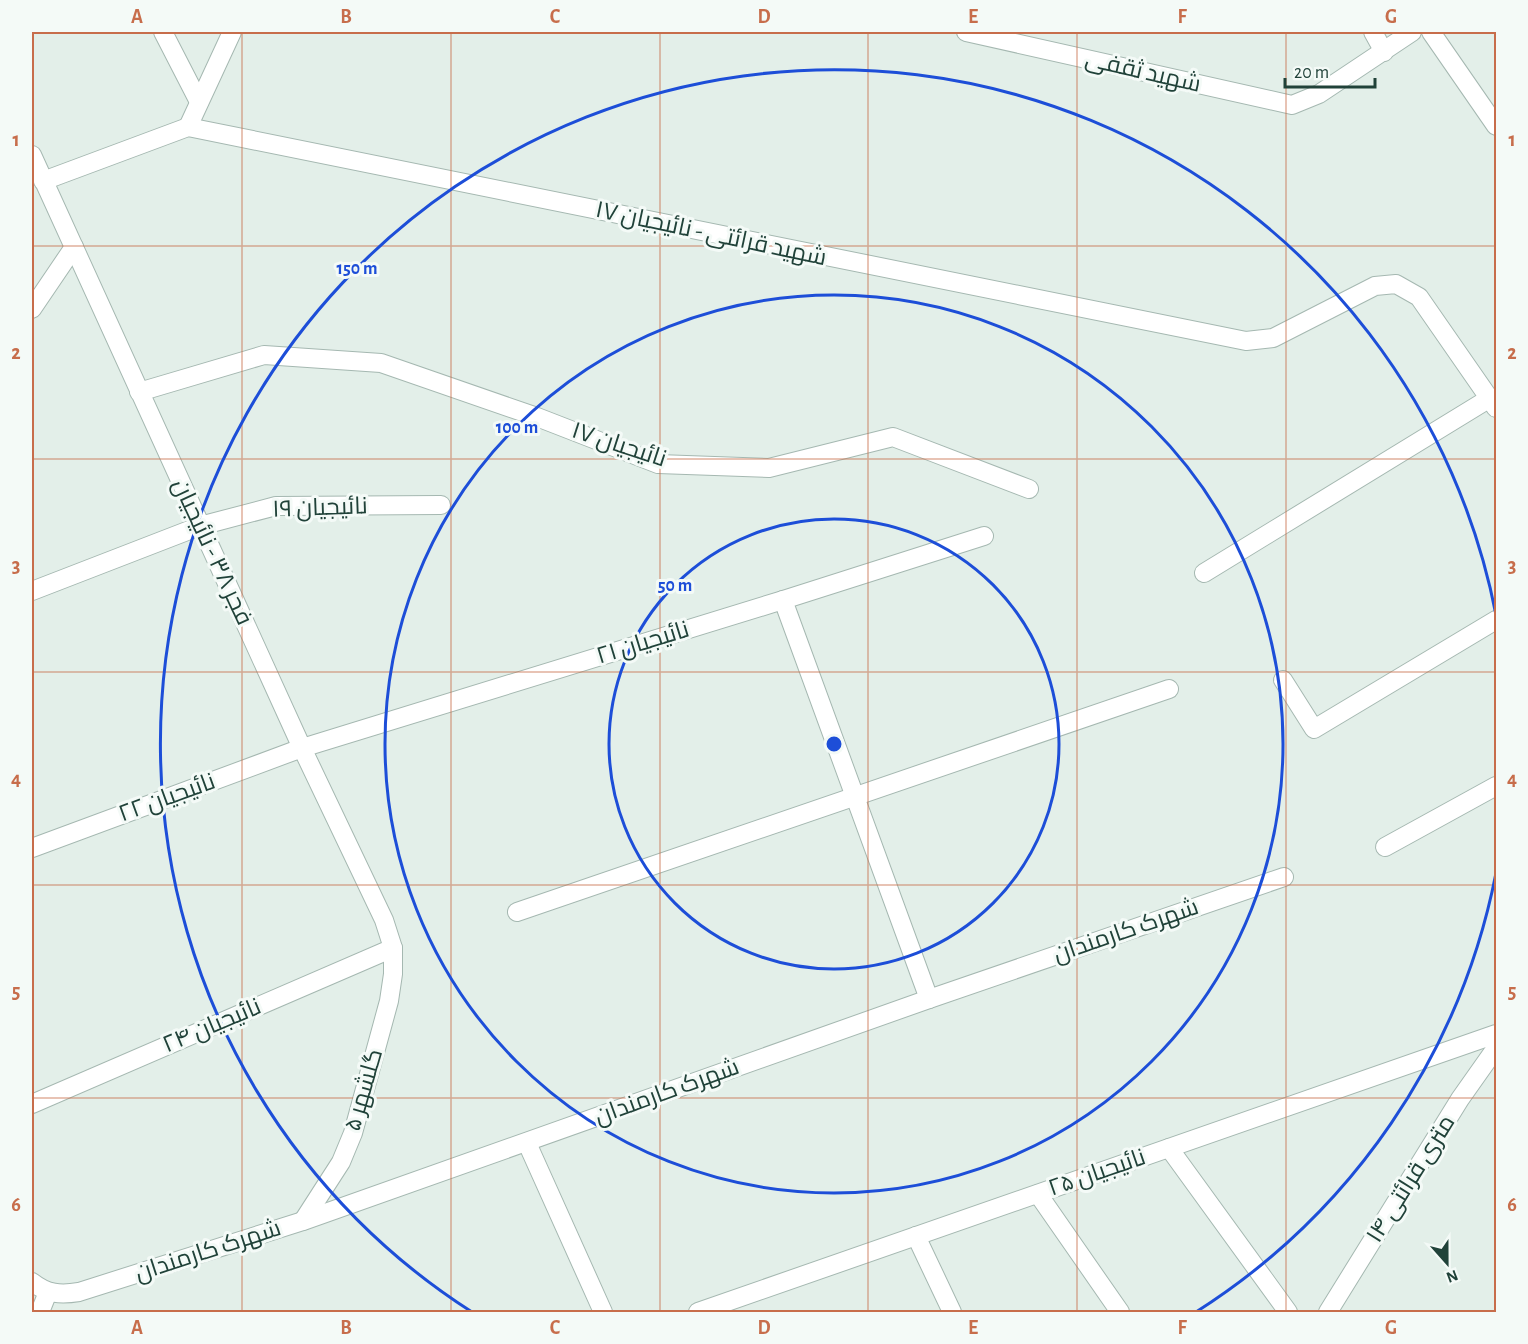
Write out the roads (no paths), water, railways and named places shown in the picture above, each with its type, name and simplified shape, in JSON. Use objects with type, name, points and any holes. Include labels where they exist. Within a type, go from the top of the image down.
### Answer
[{"type":"street","points":[[163,32],[200,102]]},
{"type":"street","points":[[44,182],[188,127],[232,32]]},
{"type":"street","name":"شهید ثقفی","points":[[966,32],[1292,105],[1319,94],[1412,32]]},
{"type":"street","points":[[1372,32],[1384,52]]},
{"type":"street","points":[[1431,32],[1497,126]]},
{"type":"street","name":"شهید قرائتی - نائیجیان ۱۷","points":[[188,127],[1246,341],[1273,338],[1375,286],[1396,284],[1419,297],[1493,403]]},
{"type":"street","name":"فجر ۳۸ - نائیجیان","points":[[32,155],[302,748],[384,920],[393,948]]},
{"type":"street","points":[[32,309],[74,247]]},
{"type":"street","name":"نائیجیان ۱۷","points":[[139,392],[264,355],[381,363],[537,417],[658,464],[769,468],[893,437],[1029,489]]},
{"type":"street","points":[[1203,573],[1493,403]]},
{"type":"street","name":"نائیجیان ۱۹","points":[[32,591],[200,526],[276,506],[441,505]]},
{"type":"street","name":"نائیجیان ۲۱","points":[[302,748],[984,536]]},
{"type":"street","points":[[783,600],[929,999]]},
{"type":"street","points":[[1283,680],[1314,729],[1497,620]]},
{"type":"street","points":[[517,912],[1169,689]]},
{"type":"street","name":"نائیجیان ۲۲","points":[[32,848],[302,748]]},
{"type":"street","points":[[1385,847],[1497,786]]},
{"type":"street","name":"شهرک کارمندان","points":[[48,1292],[62,1295],[79,1292],[303,1221],[929,999],[1284,877]]},
{"type":"street","name":"نائیجیان ۲۴","points":[[32,1104],[393,948]]},
{"type":"street","name":"گلشهر ۵","points":[[303,1221],[337,1169],[353,1133],[389,1001],[393,974],[393,948]]},
{"type":"street","name":"نائیجیان ۲۵","points":[[698,1312],[1497,1034]]},
{"type":"street","name":"۱۴ متری قرائتی","points":[[1328,1312],[1460,1099],[1497,1047]]},
{"type":"street","points":[[527,1143],[603,1312]]},
{"type":"street","points":[[1169,1148],[1288,1312]]},
{"type":"street","points":[[1038,1194],[1120,1312]]},
{"type":"street","points":[[915,1236],[952,1312]]},
{"type":"street","points":[[32,1282],[48,1292],[40,1312]]}]
